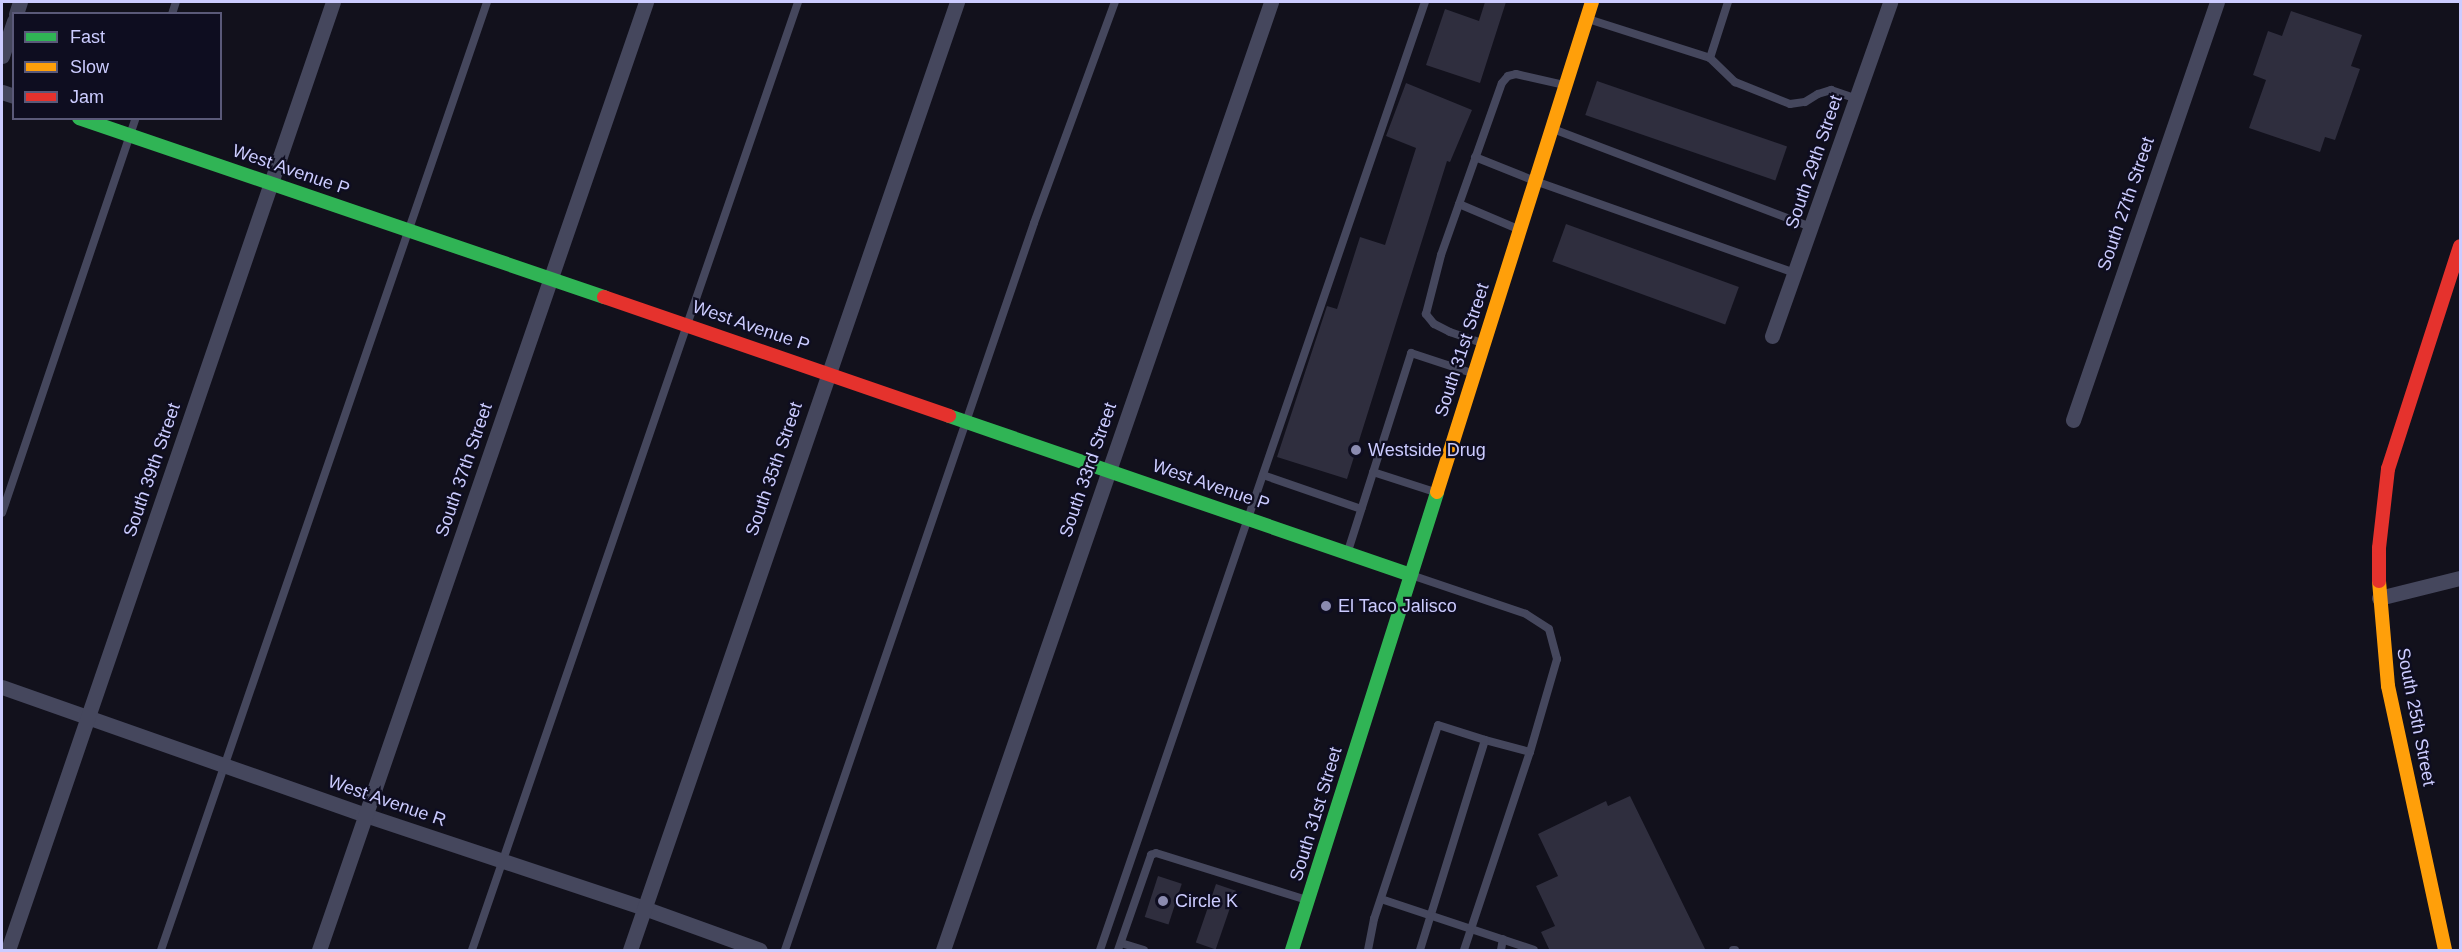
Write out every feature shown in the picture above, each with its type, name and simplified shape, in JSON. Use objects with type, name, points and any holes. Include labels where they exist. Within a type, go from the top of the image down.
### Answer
[{"type":"street","name":"South 39th Street","points":[[8,951],[333,2]]},
{"type":"street","name":"South 37th Street","points":[[319,951],[645,2]]},
{"type":"street","name":"South 35th Street","points":[[630,951],[827,373],[957,2]]},
{"type":"street","name":"South 33rd Street","points":[[943,951],[1271,2]]},
{"type":"street","name":"South 31st Street","points":[[1292,951],[1592,2]]},
{"type":"street","name":"South 29th Street","points":[[1772,336],[1890,2]]},
{"type":"street","name":"South 27th Street","points":[[2073,420],[2217,2]]},
{"type":"street","points":[[2,56],[12,27]]},
{"type":"street","name":"West Avenue P","points":[[85,120],[685,324],[1410,575]]},
{"type":"street","name":"South 25th Street","points":[[2445,951],[2388,686],[2379,598],[2379,548],[2388,469],[2460,246]]},
{"type":"street","points":[[2379,598],[2460,578]]},
{"type":"street","name":"West Avenue R","points":[[2,687],[365,815],[644,908],[760,951]]},
{"type":"lane","points":[[161,951],[486,2]]},
{"type":"lane","points":[[472,951],[560,700],[685,324],[798,2]]},
{"type":"lane","points":[[785,951],[966,422],[1115,2]]},
{"type":"lane","points":[[1100,951],[1425,2]]},
{"type":"lane","points":[[1710,58],[1728,2]]},
{"type":"lane","points":[[1586,19],[1710,58],[1735,82],[1790,104],[1805,102],[1818,94],[1831,90],[1857,99]]},
{"type":"lane","points":[[1483,344],[1434,324],[1426,314],[1428,298],[1502,83],[1508,76],[1516,74],[1565,86]]},
{"type":"lane","points":[[2,513],[135,120]]},
{"type":"lane","points":[[1551,129],[1811,227]]},
{"type":"lane","points":[[1475,157],[1535,181],[1795,273]]},
{"type":"lane","points":[[1459,204],[1519,230]]},
{"type":"lane","points":[[1348,553],[1411,352],[1474,373]]},
{"type":"lane","points":[[1373,472],[1436,492]]},
{"type":"lane","points":[[1263,475],[1361,509]]},
{"type":"lane","points":[[1410,575],[1526,614],[1549,629],[1557,659],[1530,753],[1464,951]]},
{"type":"lane","points":[[1368,951],[1381,899],[1438,725],[1530,753]]},
{"type":"lane","points":[[1420,951],[1485,740]]},
{"type":"lane","points":[[1144,951],[1120,947],[1150,855],[1156,853],[1308,900]]},
{"type":"lane","points":[[1381,899],[1472,928],[1534,951]]},
{"type":"lane","points":[[1501,951],[1503,939]]},
{"type":"building","points":[[1485,2],[1506,2],[1480,83],[1426,65],[1445,9],[1479,21]]},
{"type":"building","points":[[2291,11],[2362,35],[2351,66],[2360,69],[2335,140],[2325,137],[2320,152],[2249,128],[2266,80],[2253,75],[2268,31],[2282,36]]},
{"type":"building","points":[[1597,81],[1787,146],[1775,180],[1585,115]]},
{"type":"building","points":[[1406,83],[1472,110],[1450,162],[1447,161],[1347,479],[1277,457],[1327,306],[1337,309],[1360,237],[1385,245],[1416,148],[1386,136]]},
{"type":"building","points":[[1566,224],[1739,287],[1725,325],[1552,262]]},
{"type":"building","points":[[1630,796],[1706,951],[1550,951],[1541,932],[1555,926],[1536,886],[1558,876],[1538,834],[1606,801],[1608,806]]},
{"type":"building","name":"Circle K","points":[[1158,876],[1182,884],[1168,925],[1145,917]]},
{"type":"building","points":[[1216,884],[1236,891],[1216,949],[1196,943]]},
{"type":"traffic: fast","points":[[85,120],[604,297]]},
{"type":"traffic: fast","points":[[949,416],[1410,575]]},
{"type":"traffic: fast","points":[[1292,950],[1437,492]]},
{"type":"traffic: slow","points":[[1437,492],[1592,2]]},
{"type":"traffic: slow","points":[[2379,581],[2388,686],[2445,950]]},
{"type":"traffic: jam","points":[[2379,581],[2379,548],[2388,469],[2460,246]]},
{"type":"traffic: jam","points":[[604,297],[949,416]]},
{"type":"place","name":"Westside Drug","points":[[1356,450]]},
{"type":"place","name":"El Taco Jalisco","points":[[1326,606]]},
{"type":"place","name":"Circle K","points":[[1163,901]]}]
